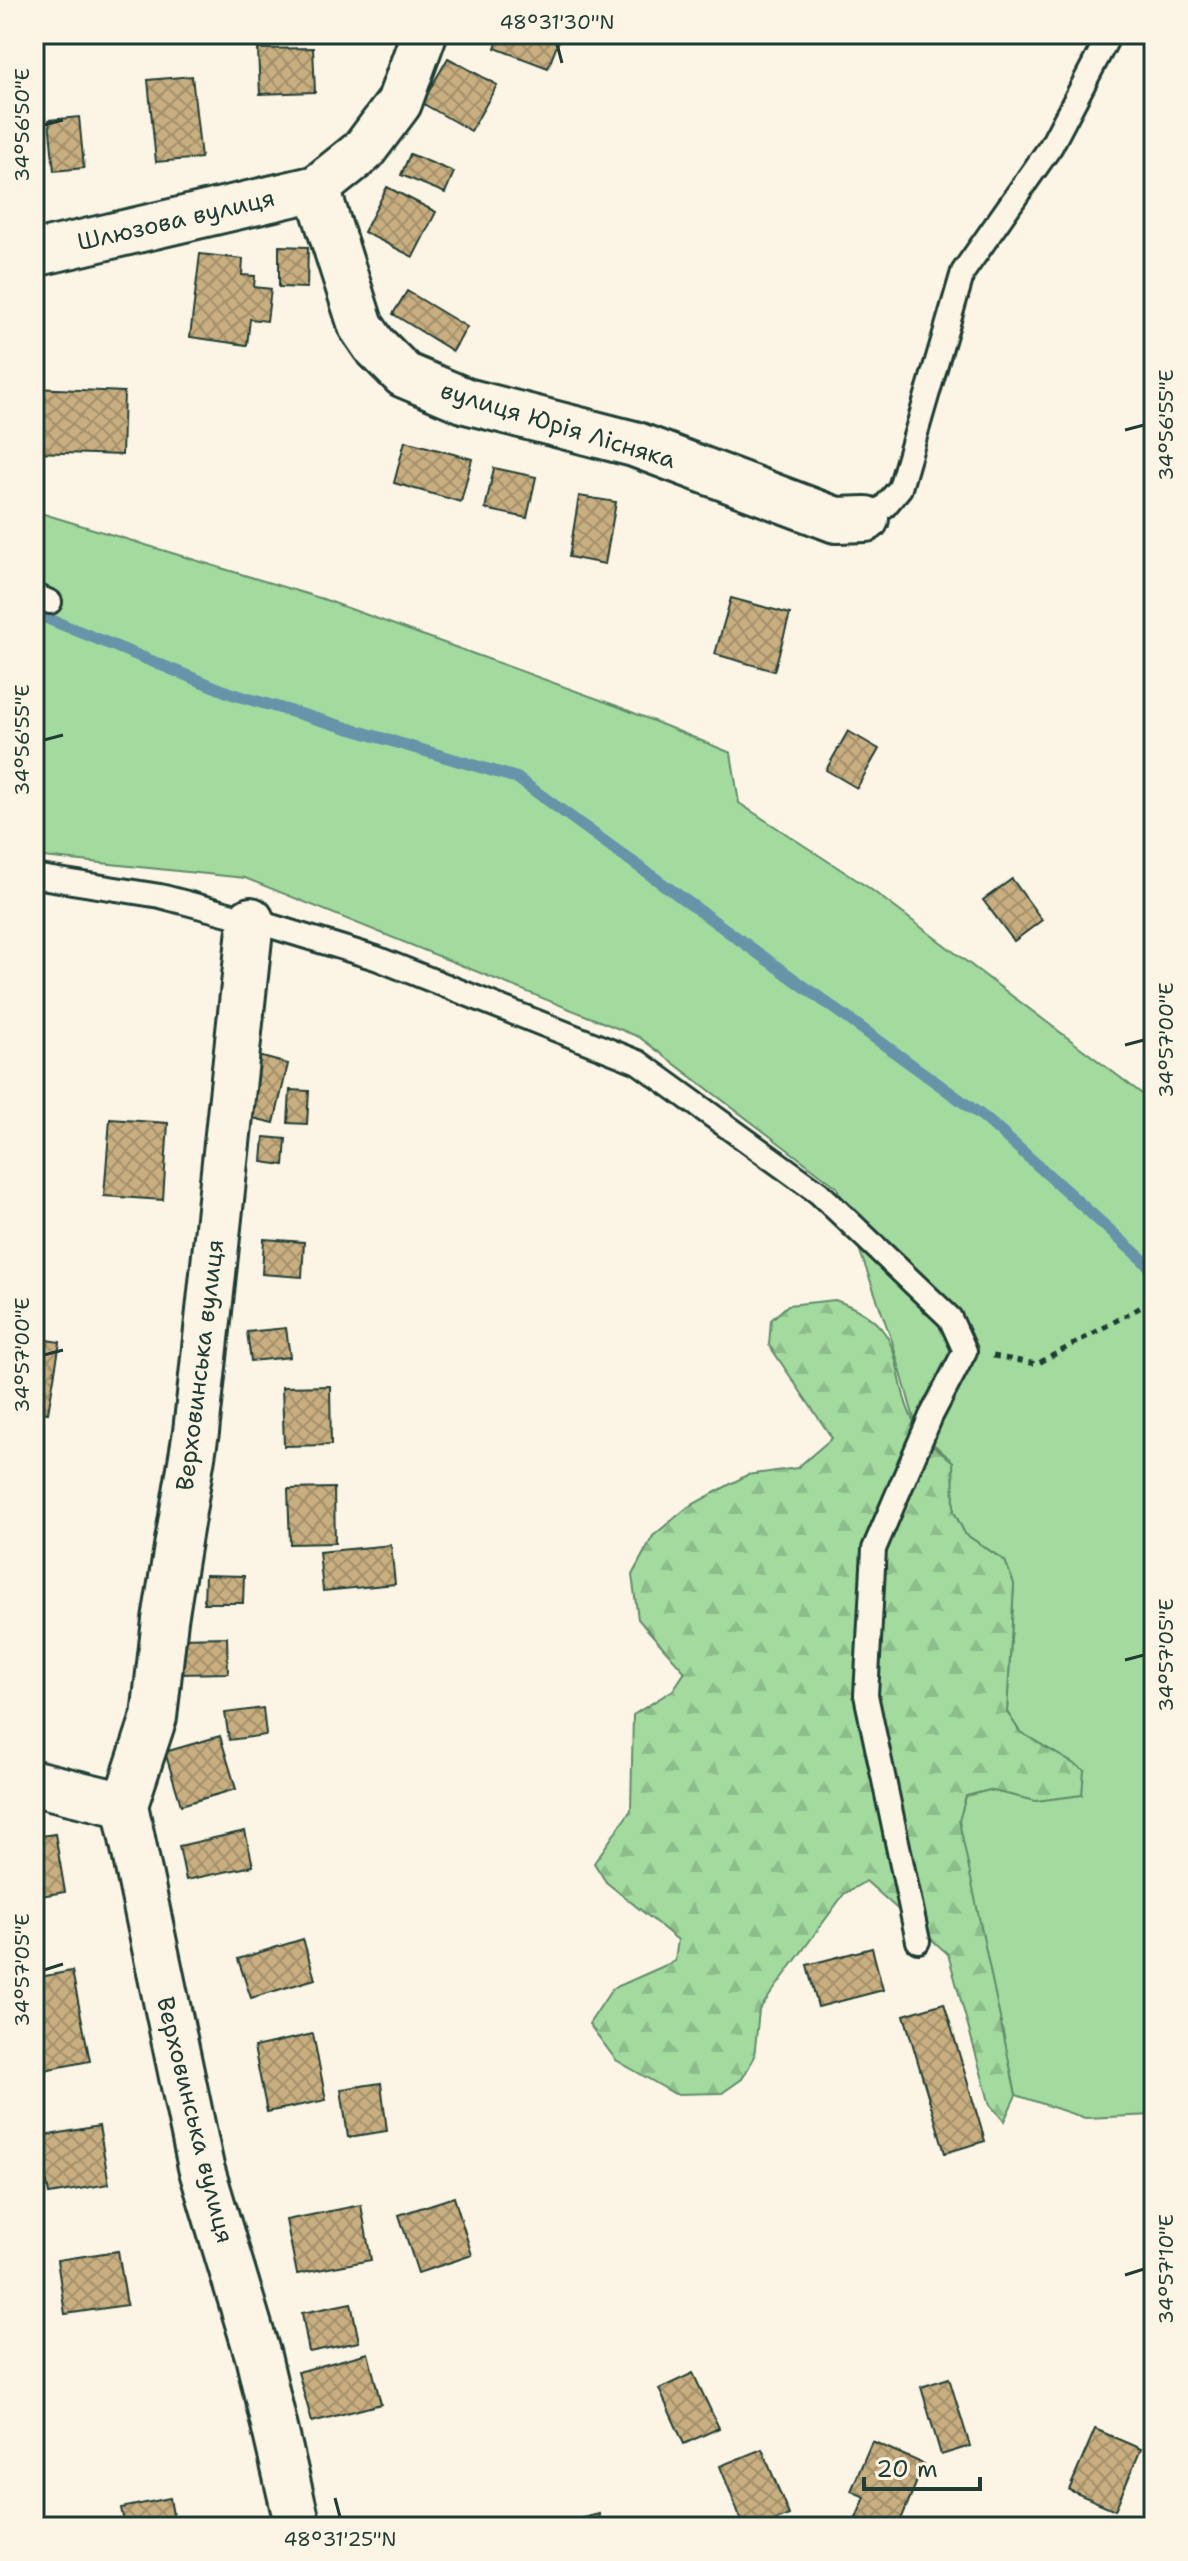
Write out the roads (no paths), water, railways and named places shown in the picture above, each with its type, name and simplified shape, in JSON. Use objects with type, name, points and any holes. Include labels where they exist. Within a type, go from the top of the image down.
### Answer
[{"type":"street","points":[[317,188],[363,151],[399,103],[424,34]]},
{"type":"street","name":"Шлюзова вулиця","points":[[34,254],[317,188]]},
{"type":"street","name":"вулиця Юрія Лісняка","points":[[317,188],[361,326],[374,345],[404,375],[466,401],[634,444],[836,520],[866,519]]},
{"type":"street","name":"Верховинська вулиця","points":[[251,920],[196,1432],[165,1620],[154,1717],[125,1805],[201,2167],[258,2356],[298,2527]]},
{"type":"street","points":[[34,1783],[125,1805]]},
{"type":"lane","points":[[866,519],[885,506],[900,488],[963,272],[1051,146],[1106,41]]},
{"type":"lane","points":[[34,876],[160,896],[376,958],[638,1062],[819,1193],[950,1318],[965,1351],[931,1416],[874,1549],[866,1695],[918,1941]]},
{"type":"waterway","points":[[34,613],[232,694],[517,778],[985,1118],[1154,1270]]}]
